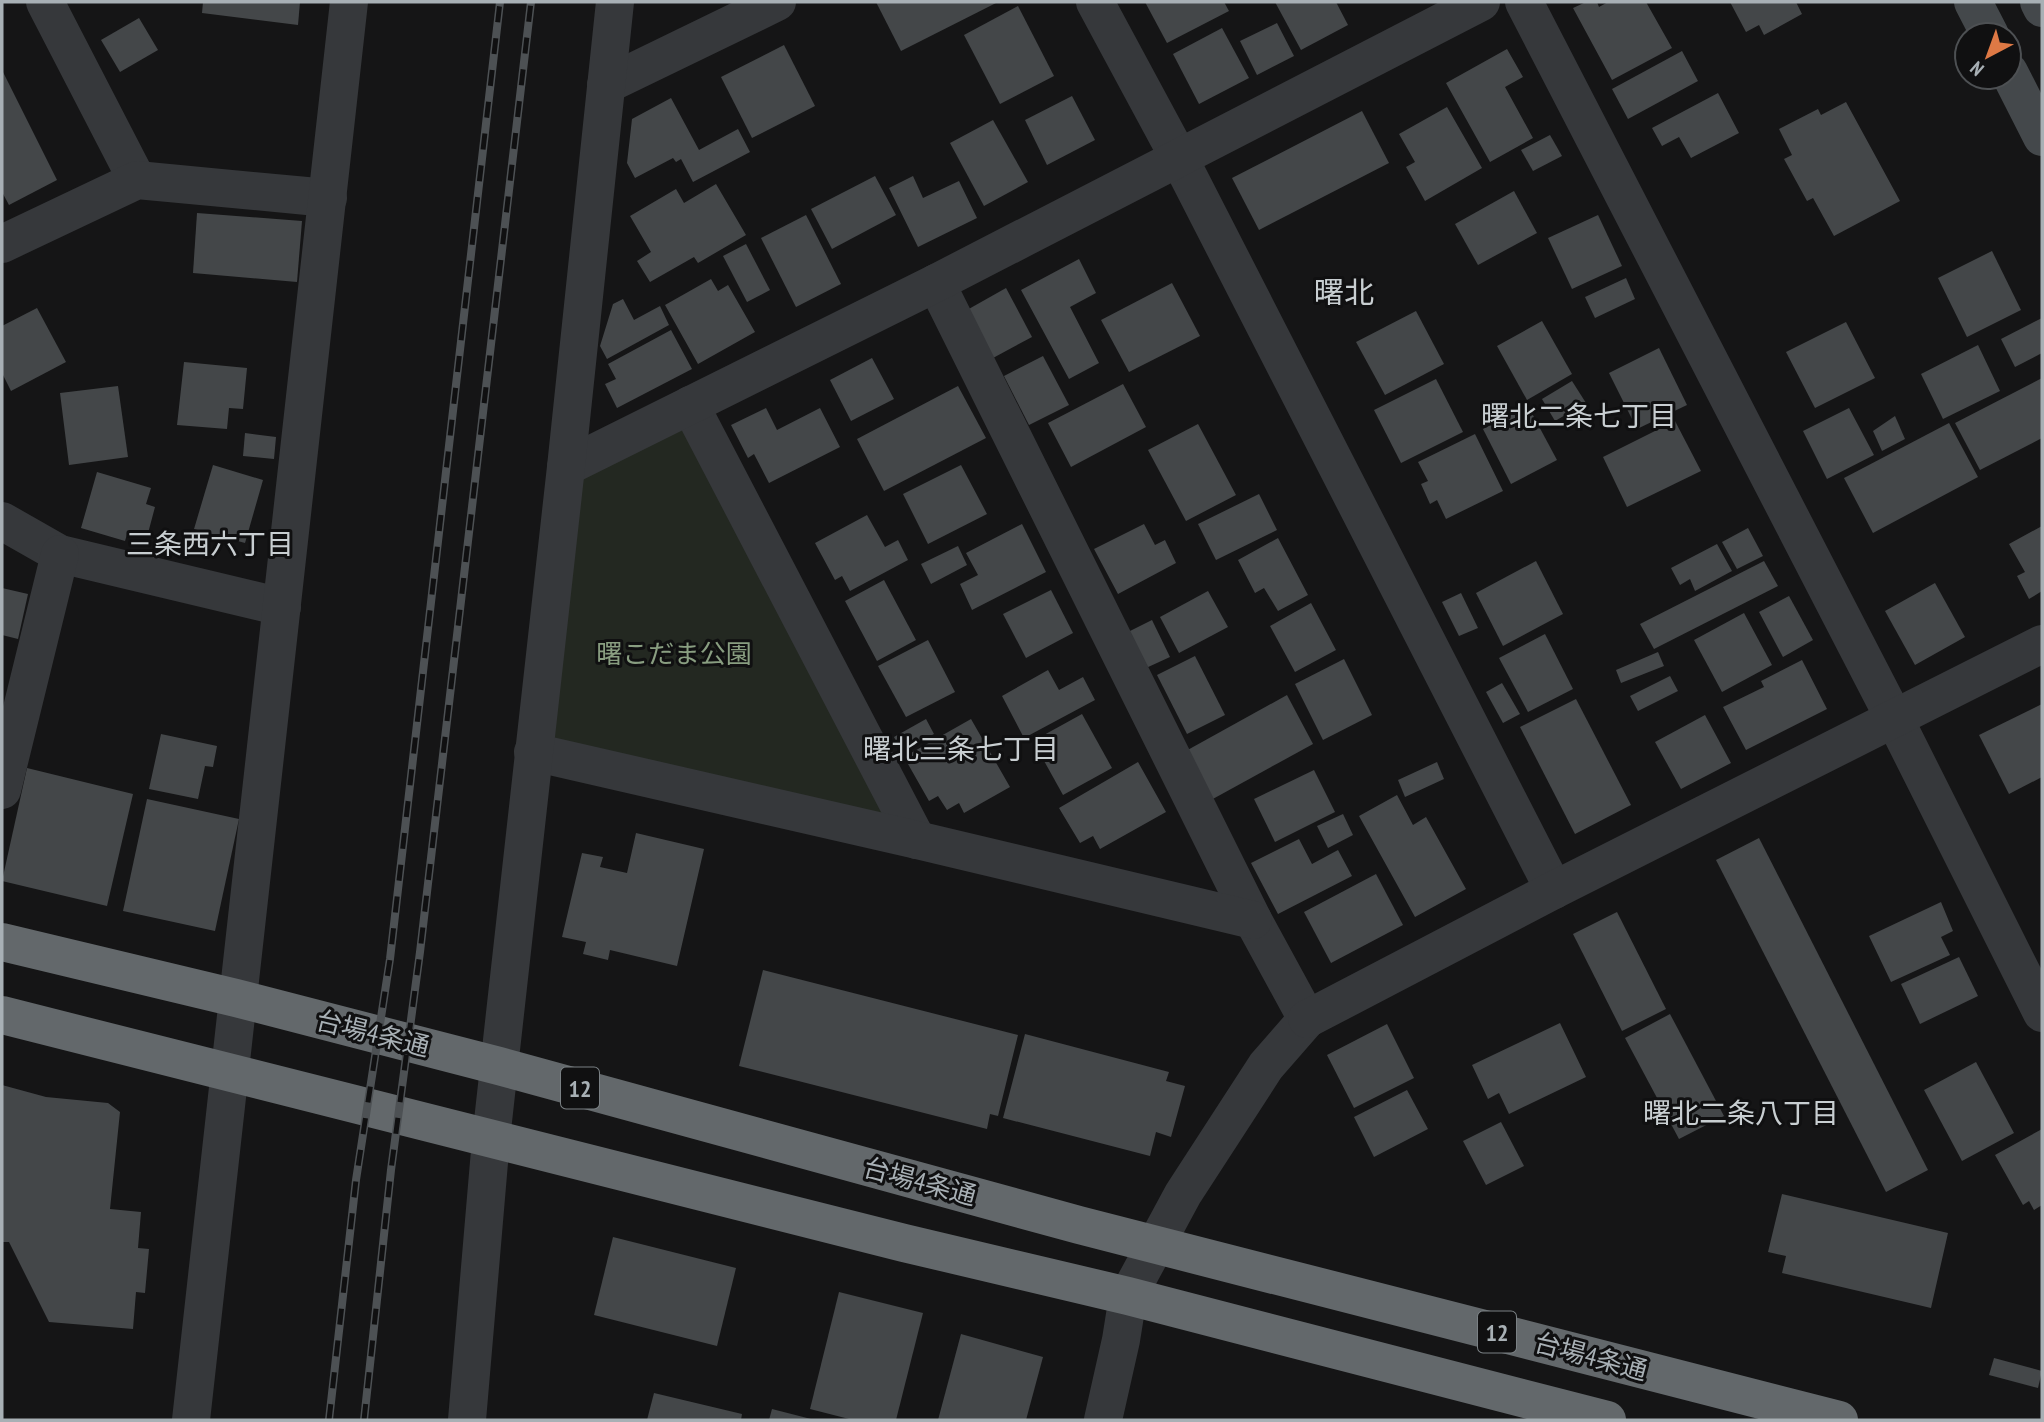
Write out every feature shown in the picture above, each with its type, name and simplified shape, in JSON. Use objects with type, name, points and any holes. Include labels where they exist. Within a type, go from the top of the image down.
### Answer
[{"type":"highway","name":"台場4条通","points":[[2,942],[236,998],[499,1066],[1079,1225],[1839,1420]]},
{"type":"highway","name":"12","points":[[2,1015],[904,1243],[1128,1296],[1607,1420]]},
{"type":"street","points":[[44,2],[137,180]]},
{"type":"street","points":[[191,1420],[349,2]]},
{"type":"street","points":[[467,1420],[491,1139],[615,2]]},
{"type":"street","points":[[606,85],[777,2]]},
{"type":"street","points":[[1095,2],[1178,156],[1554,890]]},
{"type":"street","points":[[566,467],[936,284],[1178,156],[1481,2]]},
{"type":"street","points":[[1524,2],[1895,720],[2042,1013]]},
{"type":"street","points":[[1973,2],[1983,21]]},
{"type":"street","points":[[2039,2],[2042,8]]},
{"type":"street","points":[[2019,91],[2042,137]]},
{"type":"street","points":[[2,244],[137,180],[328,198]]},
{"type":"street","points":[[936,284],[1254,920],[1307,1019]]},
{"type":"street","points":[[690,405],[917,840]]},
{"type":"street","points":[[2,521],[60,554],[282,607]]},
{"type":"street","points":[[2,790],[60,554]]},
{"type":"street","points":[[1103,1420],[1128,1296],[1183,1194],[1266,1066],[1307,1019],[1554,890],[2042,644]]},
{"type":"street","points":[[533,752],[1254,920]]},
{"type":"green space","name":"曙こだま公園","points":[[690,405],[917,840],[533,752],[566,467]]},
{"type":"building","points":[[203,2],[300,2],[298,25],[202,13]]},
{"type":"building","points":[[876,2],[998,2],[901,51]]},
{"type":"building","points":[[1145,2],[1224,2],[1229,11],[1167,43]]},
{"type":"building","points":[[1275,2],[1336,2],[1348,25],[1301,50]]},
{"type":"building","points":[[1586,2],[1597,2],[1599,7],[1608,2],[1646,2],[1672,48],[1612,80],[1573,8]]},
{"type":"building","points":[[1730,2],[1796,2],[1802,14],[1764,35],[1759,25],[1746,32]]},
{"type":"building","points":[[1018,6],[1054,76],[1000,104],[964,35]]},
{"type":"building","points":[[139,18],[158,50],[120,72],[101,40]]},
{"type":"building","points":[[1277,23],[1294,56],[1257,75],[1240,41]]},
{"type":"building","points":[[1222,28],[1249,78],[1199,104],[1173,54]]},
{"type":"building","points":[[784,45],[815,106],[752,138],[721,77]]},
{"type":"building","points":[[1507,49],[1523,77],[1505,87],[1533,138],[1490,162],[1446,83]]},
{"type":"building","points":[[1682,51],[1698,81],[1628,119],[1612,89]]},
{"type":"building","points":[[2,70],[57,180],[9,205],[2,192]]},
{"type":"building","points":[[1718,93],[1739,133],[1691,158],[1679,137],[1662,146],[1652,128]]},
{"type":"building","points":[[1072,96],[1095,140],[1047,165],[1025,120]]},
{"type":"building","points":[[671,98],[699,150],[738,129],[750,152],[693,182],[681,159],[676,162],[673,158],[635,178],[627,163],[632,119]]},
{"type":"building","points":[[1846,102],[1900,201],[1834,236],[1813,198],[1807,201],[1784,159],[1792,155],[1779,129],[1818,109],[1821,115]]},
{"type":"building","points":[[1447,107],[1482,168],[1425,201],[1406,167],[1415,162],[1399,134]]},
{"type":"building","points":[[1362,111],[1389,163],[1259,230],[1232,178]]},
{"type":"building","points":[[993,120],[1028,182],[984,206],[950,143]]},
{"type":"building","points":[[1550,135],[1562,156],[1533,171],[1521,150]]},
{"type":"building","points":[[875,176],[896,215],[832,249],[811,209]]},
{"type":"building","points":[[913,176],[923,198],[959,181],[977,218],[918,247],[889,188]]},
{"type":"building","points":[[716,184],[746,235],[698,263],[694,257],[650,282],[637,261],[651,252],[630,216],[676,189],[684,203]]},
{"type":"building","points":[[1514,191],[1537,233],[1478,265],[1455,224]]},
{"type":"building","points":[[197,213],[302,221],[297,282],[193,273]]},
{"type":"building","points":[[806,215],[841,284],[796,307],[761,238]]},
{"type":"building","points":[[1598,215],[1622,266],[1572,289],[1548,238]]},
{"type":"building","points":[[746,244],[770,290],[747,302],[723,256]]},
{"type":"building","points":[[1992,251],[2021,310],[1967,337],[1938,278]]},
{"type":"building","points":[[1079,259],[1096,293],[1070,307],[1099,363],[1069,379],[1021,290]]},
{"type":"building","points":[[1626,278],[1635,299],[1595,318],[1585,297]]},
{"type":"building","points":[[711,279],[718,291],[728,285],[755,332],[698,364],[665,305]]},
{"type":"building","points":[[1172,283],[1200,336],[1129,372],[1101,320]]},
{"type":"building","points":[[1006,288],[1032,337],[993,358],[967,310]]},
{"type":"building","points":[[623,299],[634,320],[660,306],[669,325],[607,359],[600,346],[613,304]]},
{"type":"building","points":[[37,308],[66,362],[11,391],[2,373],[2,326]]},
{"type":"building","points":[[1416,311],[1444,364],[1385,395],[1356,342]]},
{"type":"building","points":[[2042,318],[2042,353],[2015,367],[2001,339]]},
{"type":"building","points":[[1542,321],[1572,374],[1527,400],[1497,346]]},
{"type":"building","points":[[1846,322],[1875,378],[1815,408],[1786,352]]},
{"type":"building","points":[[671,330],[692,369],[617,408],[605,384],[616,379],[608,364]]},
{"type":"building","points":[[1978,345],[2000,391],[1943,419],[1921,374]]},
{"type":"building","points":[[1659,348],[1687,405],[1637,429],[1609,373]]},
{"type":"building","points":[[1043,356],[1069,405],[1029,425],[1004,376]]},
{"type":"building","points":[[872,358],[894,399],[851,421],[830,380]]},
{"type":"building","points":[[184,362],[247,368],[243,409],[229,408],[227,429],[177,425]]},
{"type":"building","points":[[2042,378],[2042,438],[1980,470],[1955,423]]},
{"type":"building","points":[[1436,379],[1463,432],[1401,463],[1374,410]]},
{"type":"building","points":[[1572,381],[1586,403],[1555,421],[1542,399]]},
{"type":"building","points":[[1123,384],[1146,427],[1071,467],[1048,423]]},
{"type":"building","points":[[118,386],[128,457],[69,465],[60,393]]},
{"type":"building","points":[[958,386],[986,438],[884,491],[857,439]]},
{"type":"building","points":[[1528,406],[1557,460],[1511,484],[1483,429]]},
{"type":"building","points":[[766,408],[777,430],[820,408],[840,447],[769,483],[754,454],[748,458],[731,425]]},
{"type":"building","points":[[1849,408],[1874,455],[1827,479],[1803,431]]},
{"type":"building","points":[[1895,416],[1905,439],[1882,451],[1873,431]]},
{"type":"building","points":[[1675,421],[1701,471],[1627,507],[1603,457]]},
{"type":"building","points":[[1949,423],[1978,477],[1873,533],[1844,478]]},
{"type":"building","points":[[1198,424],[1236,495],[1186,521],[1148,450]]},
{"type":"building","points":[[245,433],[276,437],[274,459],[243,456]]},
{"type":"building","points":[[1475,434],[1503,491],[1446,519],[1437,500],[1430,504],[1421,484],[1428,481],[1418,462]]},
{"type":"building","points":[[213,465],[263,480],[245,543],[194,529]]},
{"type":"building","points":[[961,465],[987,514],[928,544],[903,494]]},
{"type":"building","points":[[97,472],[151,488],[146,504],[155,507],[147,537],[128,531],[125,541],[81,528]]},
{"type":"building","points":[[1259,494],[1277,530],[1216,560],[1198,524]]},
{"type":"building","points":[[867,515],[885,547],[898,540],[908,560],[850,591],[842,576],[835,580],[815,543]]},
{"type":"building","points":[[1022,524],[1046,572],[972,610],[960,584],[978,575],[966,553]]},
{"type":"building","points":[[1144,524],[1155,545],[1165,540],[1176,563],[1118,594],[1094,549]]},
{"type":"building","points":[[2042,526],[2042,591],[2029,599],[2017,576],[2025,572],[2009,544]]},
{"type":"building","points":[[1748,528],[1763,556],[1737,569],[1722,542]]},
{"type":"building","points":[[1278,538],[1308,595],[1278,611],[1264,588],[1255,593],[1238,560]]},
{"type":"building","points":[[1717,544],[1732,571],[1695,591],[1690,579],[1680,585],[1671,568]]},
{"type":"building","points":[[958,546],[967,565],[931,584],[921,564]]},
{"type":"building","points":[[1536,561],[1563,614],[1503,646],[1476,593]]},
{"type":"building","points":[[1764,561],[1778,586],[1654,649],[1640,624]]},
{"type":"building","points":[[884,580],[916,640],[877,661],[845,601]]},
{"type":"building","points":[[1935,583],[1965,637],[1915,665],[1885,611]]},
{"type":"building","points":[[2,588],[28,594],[18,639],[2,635]]},
{"type":"building","points":[[1051,590],[1073,633],[1026,658],[1003,614]]},
{"type":"building","points":[[1208,591],[1228,627],[1179,653],[1160,617]]},
{"type":"building","points":[[1461,593],[1478,628],[1459,636],[1442,602]]},
{"type":"building","points":[[1789,596],[1813,640],[1783,657],[1759,612]]},
{"type":"building","points":[[1311,603],[1336,650],[1295,672],[1270,626]]},
{"type":"building","points":[[1744,613],[1772,665],[1722,692],[1694,640]]},
{"type":"building","points":[[1152,620],[1170,657],[1146,668],[1128,632]]},
{"type":"building","points":[[1545,634],[1573,689],[1528,712],[1499,658]]},
{"type":"building","points":[[928,640],[955,692],[906,717],[878,666]]},
{"type":"building","points":[[1658,652],[1664,666],[1621,683],[1616,670]]},
{"type":"building","points":[[1195,656],[1225,715],[1187,734],[1157,675]]},
{"type":"building","points":[[1344,659],[1372,715],[1323,740],[1295,684]]},
{"type":"building","points":[[1802,660],[1827,709],[1746,750],[1723,707],[1764,687],[1761,681]]},
{"type":"building","points":[[1048,670],[1059,690],[1083,677],[1095,700],[1024,738],[1002,696]]},
{"type":"building","points":[[1670,676],[1678,691],[1638,711],[1630,696]]},
{"type":"building","points":[[1502,683],[1520,714],[1503,723],[1486,692]]},
{"type":"building","points":[[1287,695],[1313,744],[1211,800],[1184,752]]},
{"type":"building","points":[[1576,699],[1631,805],[1575,834],[1520,727]]},
{"type":"building","points":[[2042,704],[2042,777],[2009,794],[1979,735]]},
{"type":"building","points":[[1082,714],[1112,768],[1063,795],[1033,741]]},
{"type":"building","points":[[1705,715],[1731,763],[1681,789],[1655,742]]},
{"type":"building","points":[[926,719],[934,734],[901,751],[894,737]]},
{"type":"building","points":[[971,719],[1010,787],[964,813],[959,803],[947,810],[938,796],[929,801],[904,757]]},
{"type":"building","points":[[161,734],[217,746],[213,767],[205,766],[198,799],[149,789]]},
{"type":"building","points":[[1138,762],[1166,812],[1100,849],[1093,836],[1080,843],[1059,808]]},
{"type":"building","points":[[1437,762],[1444,779],[1405,797],[1398,780]]},
{"type":"building","points":[[27,768],[133,794],[107,906],[2,881]]},
{"type":"building","points":[[1314,770],[1335,812],[1275,842],[1254,799]]},
{"type":"building","points":[[1397,795],[1413,825],[1426,817],[1466,889],[1415,917],[1359,816]]},
{"type":"building","points":[[147,799],[239,819],[215,931],[123,911]]},
{"type":"building","points":[[1343,814],[1353,835],[1328,848],[1317,826]]},
{"type":"building","points":[[636,833],[704,849],[677,966],[610,950],[608,960],[583,954],[586,942],[562,937],[582,853],[603,857],[600,867],[627,873]]},
{"type":"building","points":[[1759,838],[1928,1170],[1886,1192],[1716,860]]},
{"type":"building","points":[[1299,839],[1312,864],[1338,850],[1352,876],[1278,914],[1251,863]]},
{"type":"building","points":[[1376,874],[1403,925],[1331,963],[1304,912]]},
{"type":"building","points":[[1941,902],[1953,931],[1941,937],[1950,955],[1891,982],[1869,936]]},
{"type":"building","points":[[1617,912],[1666,1009],[1622,1031],[1573,934]]},
{"type":"building","points":[[1959,957],[1978,996],[1920,1024],[1901,984]]},
{"type":"building","points":[[763,970],[1018,1035],[998,1116],[990,1114],[987,1129],[739,1066]]},
{"type":"building","points":[[1670,1014],[1724,1116],[1679,1139],[1625,1038]]},
{"type":"building","points":[[1560,1023],[1586,1077],[1509,1114],[1499,1093],[1488,1099],[1472,1065]]},
{"type":"building","points":[[1387,1024],[1414,1078],[1354,1108],[1327,1055]]},
{"type":"building","points":[[1025,1034],[1169,1072],[1166,1081],[1185,1086],[1171,1137],[1156,1132],[1150,1156],[1003,1118]]},
{"type":"building","points":[[1976,1062],[2014,1133],[1962,1161],[1924,1090]]},
{"type":"building","points":[[2,1085],[46,1097],[108,1103],[120,1112],[110,1209],[141,1212],[138,1248],[149,1249],[145,1293],[136,1292],[133,1329],[49,1322],[9,1242],[2,1242]]},
{"type":"building","points":[[1407,1090],[1428,1129],[1374,1157],[1354,1117]]},
{"type":"building","points":[[1501,1122],[1524,1166],[1486,1185],[1463,1141]]},
{"type":"building","points":[[2042,1129],[2042,1205],[2034,1210],[2029,1201],[2023,1205],[1995,1155]]},
{"type":"building","points":[[1782,1194],[1948,1233],[1931,1308],[1782,1273],[1786,1256],[1768,1252]]},
{"type":"building","points":[[613,1237],[736,1268],[717,1346],[594,1315]]},
{"type":"building","points":[[839,1292],[923,1313],[896,1420],[853,1420],[810,1409]]},
{"type":"building","points":[[961,1334],[1043,1357],[1026,1420],[938,1420]]},
{"type":"building","points":[[1994,1358],[2042,1371],[2038,1388],[1989,1375]]},
{"type":"building","points":[[654,1393],[742,1414],[741,1420],[647,1420]]},
{"type":"building","points":[[772,1409],[811,1419],[811,1420],[769,1420]]},
{"type":"railway","points":[[329,1420],[356,1180],[390,959],[500,2]]},
{"type":"railway","points":[[364,1420],[391,1170],[420,952],[531,2]]},
{"type":"district","name":"曙北","points":[[1344,291]]},
{"type":"district","name":"曙北二条七丁目","points":[[1579,415]]},
{"type":"district","name":"三条西六丁目","points":[[210,543]]},
{"type":"district","name":"曙北三条七丁目","points":[[961,748]]},
{"type":"district","name":"曙北二条八丁目","points":[[1741,1112]]}]
